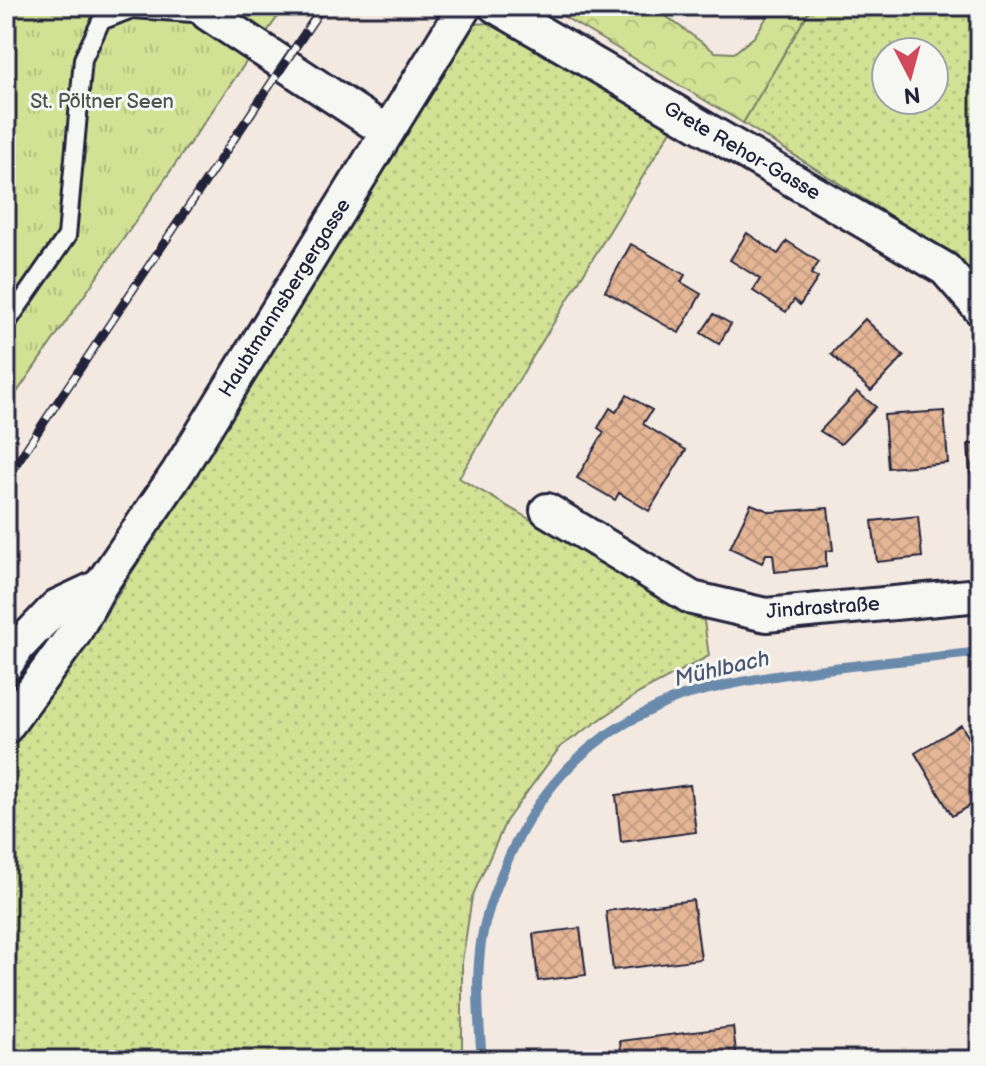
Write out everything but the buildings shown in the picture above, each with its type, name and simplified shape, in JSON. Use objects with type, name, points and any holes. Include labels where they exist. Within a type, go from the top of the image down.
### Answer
[{"type":"street","name":"Haubtmannsbergergasse","points":[[6,727],[74,634],[100,586],[178,472],[465,6]]},
{"type":"street","name":"Grete Rehor-Gasse","points":[[495,6],[945,269],[980,309]]},
{"type":"street","points":[[216,10],[387,132]]},
{"type":"street","name":"Jindrastraße","points":[[547,510],[692,598],[766,615],[980,595]]},
{"type":"street","points":[[6,665],[18,647],[57,606],[100,586]]},
{"type":"lane","points":[[6,324],[67,236],[83,59],[101,21],[132,9],[216,10]]},
{"type":"green space","name":"St. Pöltner Seen","points":[[6,6],[285,6],[6,408]]},
{"type":"green space","points":[[546,6],[652,6],[715,52],[734,53],[754,37],[774,6],[812,6],[743,123]]},
{"type":"green space","points":[[812,6],[980,6],[980,277],[946,251],[743,123]]},
{"type":"green space","points":[[502,22],[673,127],[459,478],[704,621],[709,656],[639,693],[560,747],[506,821],[472,897],[462,962],[462,1060],[6,1060],[6,752],[81,654],[475,24]]},
{"type":"waterway","name":"Mühlbach","points":[[482,1060],[479,965],[482,935],[494,894],[522,831],[537,807],[573,763],[595,744],[666,703],[721,686],[832,668],[980,652]]},
{"type":"railway","points":[[6,479],[323,6]]}]
